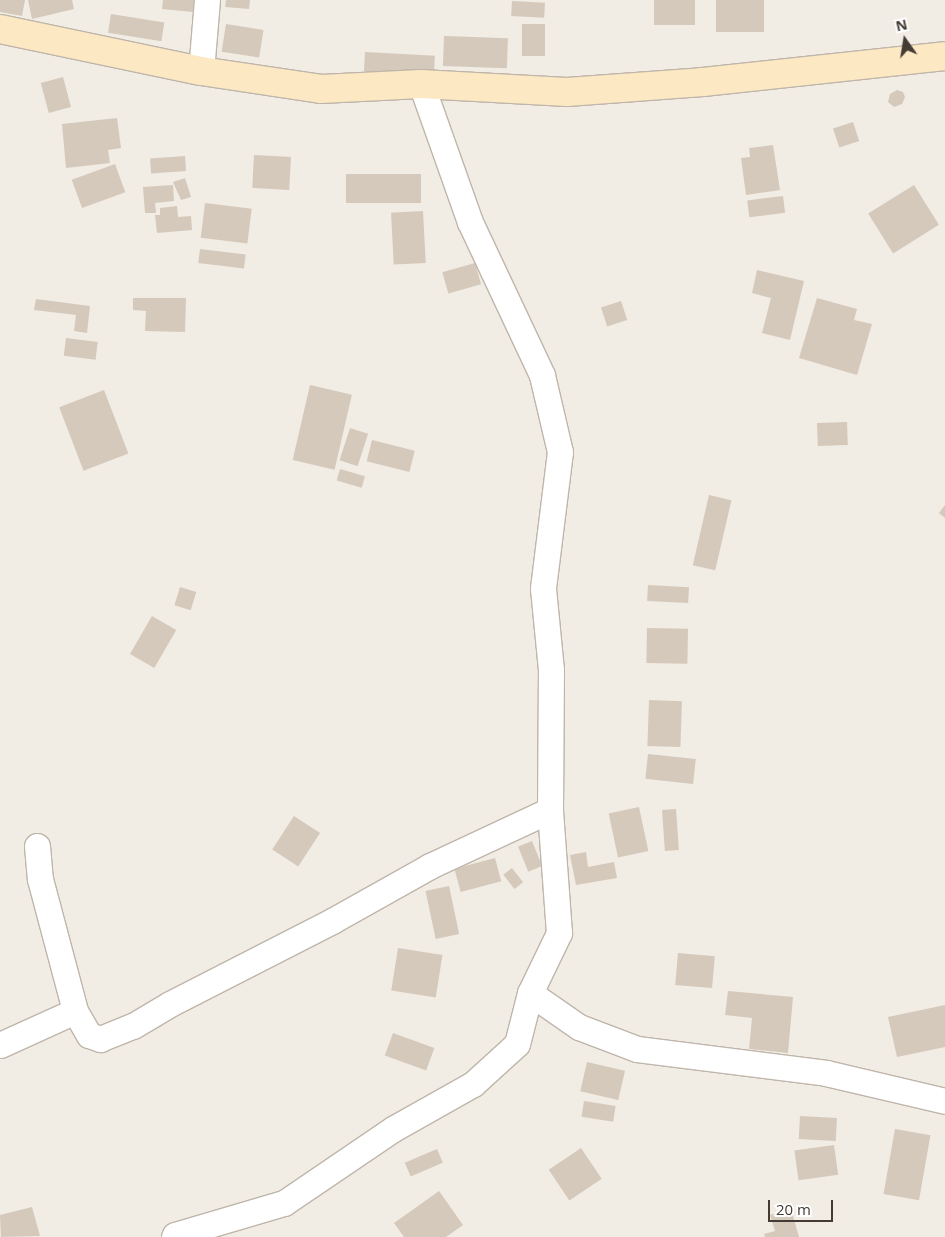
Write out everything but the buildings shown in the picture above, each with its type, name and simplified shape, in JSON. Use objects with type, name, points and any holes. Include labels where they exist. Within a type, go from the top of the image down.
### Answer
[{"type":"main road","points":[[0,29],[200,71],[321,89],[421,84],[567,92],[702,82],[945,56]]},
{"type":"street","points":[[200,71],[207,0]]},
{"type":"street","points":[[175,1236],[284,1203],[393,1129],[473,1084],[517,1044],[530,992],[560,933],[550,810],[551,670],[542,588],[560,452],[542,375],[470,222],[421,84]]},
{"type":"street","points":[[37,846],[40,879],[75,1011],[89,1035],[100,1039],[133,1026],[170,1004],[332,921],[430,866],[550,810]]},
{"type":"street","points":[[530,992],[579,1027],[638,1049],[826,1073],[945,1102]]},
{"type":"street","points":[[0,1046],[75,1011]]}]
